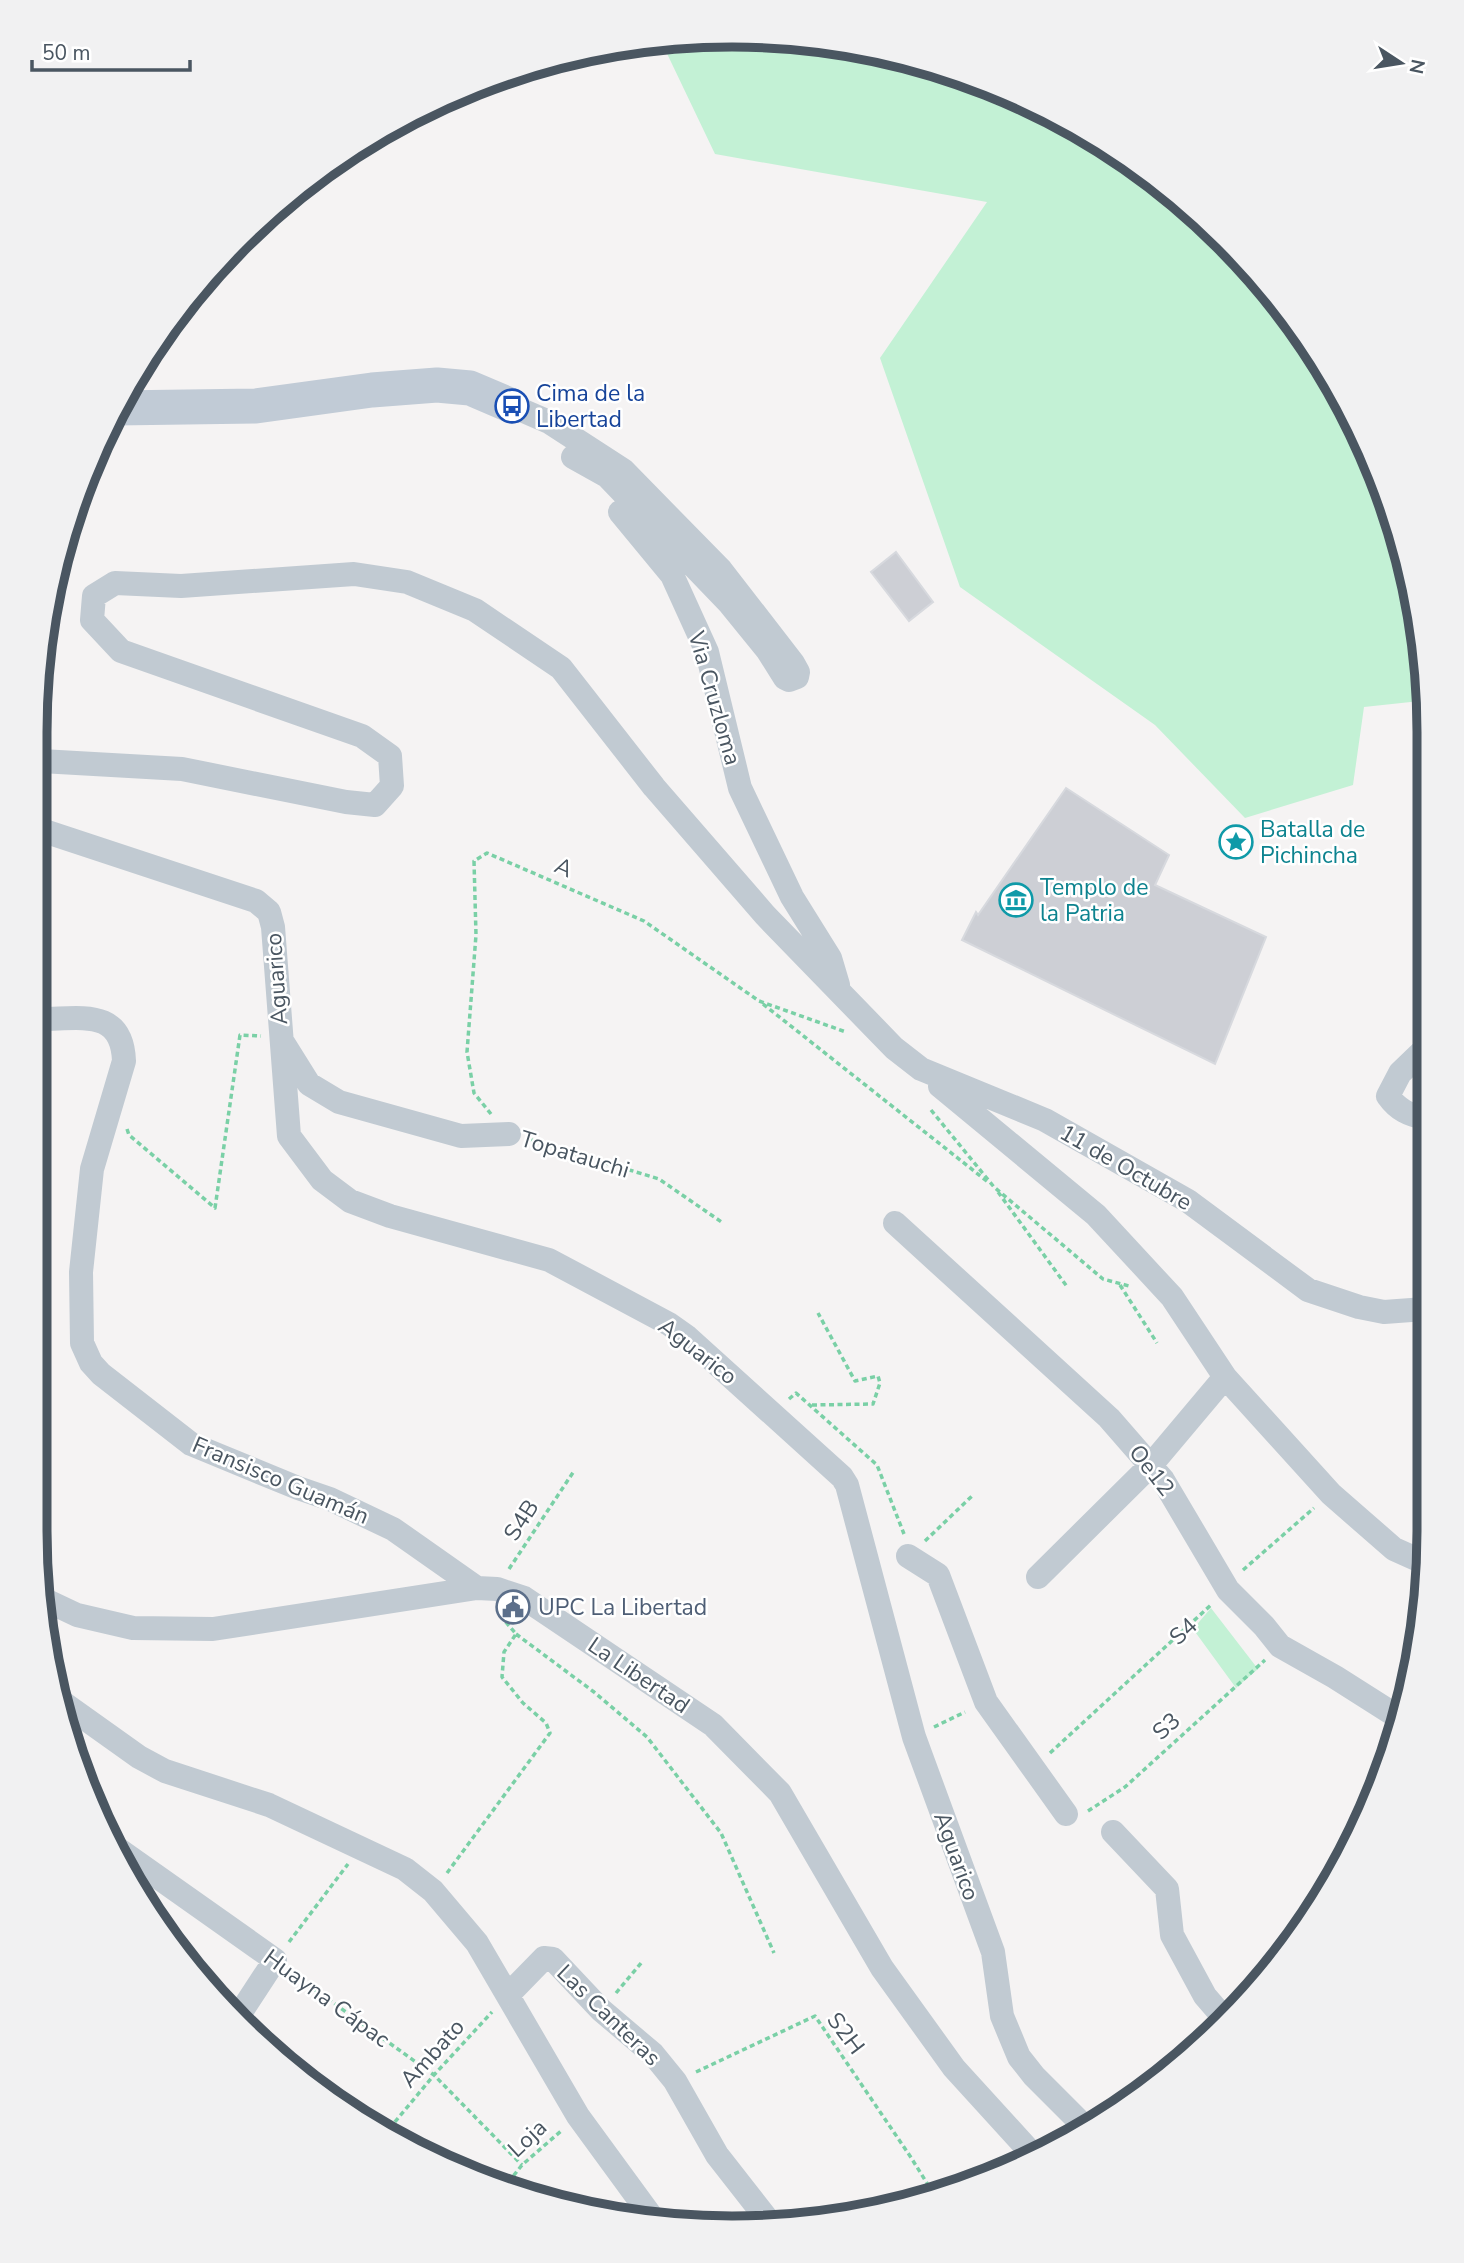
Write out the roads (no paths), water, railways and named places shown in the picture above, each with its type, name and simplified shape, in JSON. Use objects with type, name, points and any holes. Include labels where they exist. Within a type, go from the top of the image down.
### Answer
[{"type":"street","points":[[129,408],[256,405],[373,390],[437,386],[470,388],[549,422],[622,470],[721,570],[793,663],[798,672],[797,677],[789,680],[785,678],[768,651],[729,603],[607,476],[573,457]]},
{"type":"street","name":"Via Cruzloma","points":[[512,406],[563,443],[593,483],[639,532],[672,575],[706,652],[740,788],[792,897],[830,958],[840,993]]},
{"type":"street","points":[[47,761],[182,769],[346,802],[375,805],[392,786],[390,756],[362,736],[121,651],[92,620],[94,596],[115,583],[181,586],[354,574],[408,582],[475,610],[561,668],[654,787],[765,915],[840,993]]},
{"type":"street","name":"Aguarico","points":[[47,832],[256,901],[269,912],[289,1136],[322,1180],[350,1201],[390,1216],[549,1260],[669,1324],[686,1336],[842,1477],[847,1485],[914,1737],[993,1952],[1002,2017],[1019,2057],[1079,2121]]},
{"type":"street","name":"11 de Octubre","points":[[840,993],[894,1048],[920,1069],[1045,1120],[1188,1201],[1308,1290],[1359,1307],[1384,1312],[1417,1310]]},
{"type":"street","name":"Fransisco Guamán","points":[[47,1019],[101,1019],[118,1032],[123,1046],[124,1061],[92,1169],[81,1272],[82,1343],[91,1363],[101,1374],[191,1444],[330,1499],[393,1529],[487,1588]]},
{"type":"street","name":"Topatauchi","points":[[280,1037],[309,1084],[340,1102],[461,1136],[509,1134]]},
{"type":"street","points":[[1417,1057],[1400,1073],[1388,1096],[1396,1108],[1417,1116]]},
{"type":"street","points":[[920,1069],[1096,1215],[1172,1297],[1226,1377],[1331,1494],[1394,1549],[1416,1559]]},
{"type":"street","name":"Oe12","points":[[895,1223],[1109,1418],[1163,1479],[1228,1590],[1280,1646],[1392,1713]]},
{"type":"street","points":[[1038,1577],[1151,1465],[1226,1377]]},
{"type":"street","points":[[908,1556],[938,1575],[986,1702],[1066,1814]]},
{"type":"street","points":[[51,1603],[77,1615],[133,1628],[213,1629],[487,1588]]},
{"type":"street","name":"La Libertad","points":[[487,1588],[524,1598],[713,1725],[780,1793],[883,1968],[954,2068],[1027,2149]]},
{"type":"street","points":[[71,1709],[165,1771],[269,1805],[405,1869],[433,1891],[477,1943],[578,2116],[647,2210]]},
{"type":"street","points":[[1113,1832],[1167,1889],[1172,1936],[1205,1996],[1219,2012]]},
{"type":"street","name":"Huayna Cápac","points":[[131,1858],[275,1960],[243,2009]]},
{"type":"street","name":"Las Canteras","points":[[508,1995],[544,1958],[553,1959],[601,2010],[653,2054],[675,2081],[717,2155],[764,2215]]},
{"type":"place","name":"Cima de la Libertad","points":[[512,406]]},
{"type":"place","name":"Batalla de Pichincha","points":[[1236,842]]},
{"type":"place","name":"Templo de la Patria","points":[[1016,900]]},
{"type":"place","name":"UPC La Libertad","points":[[513,1607]]}]
